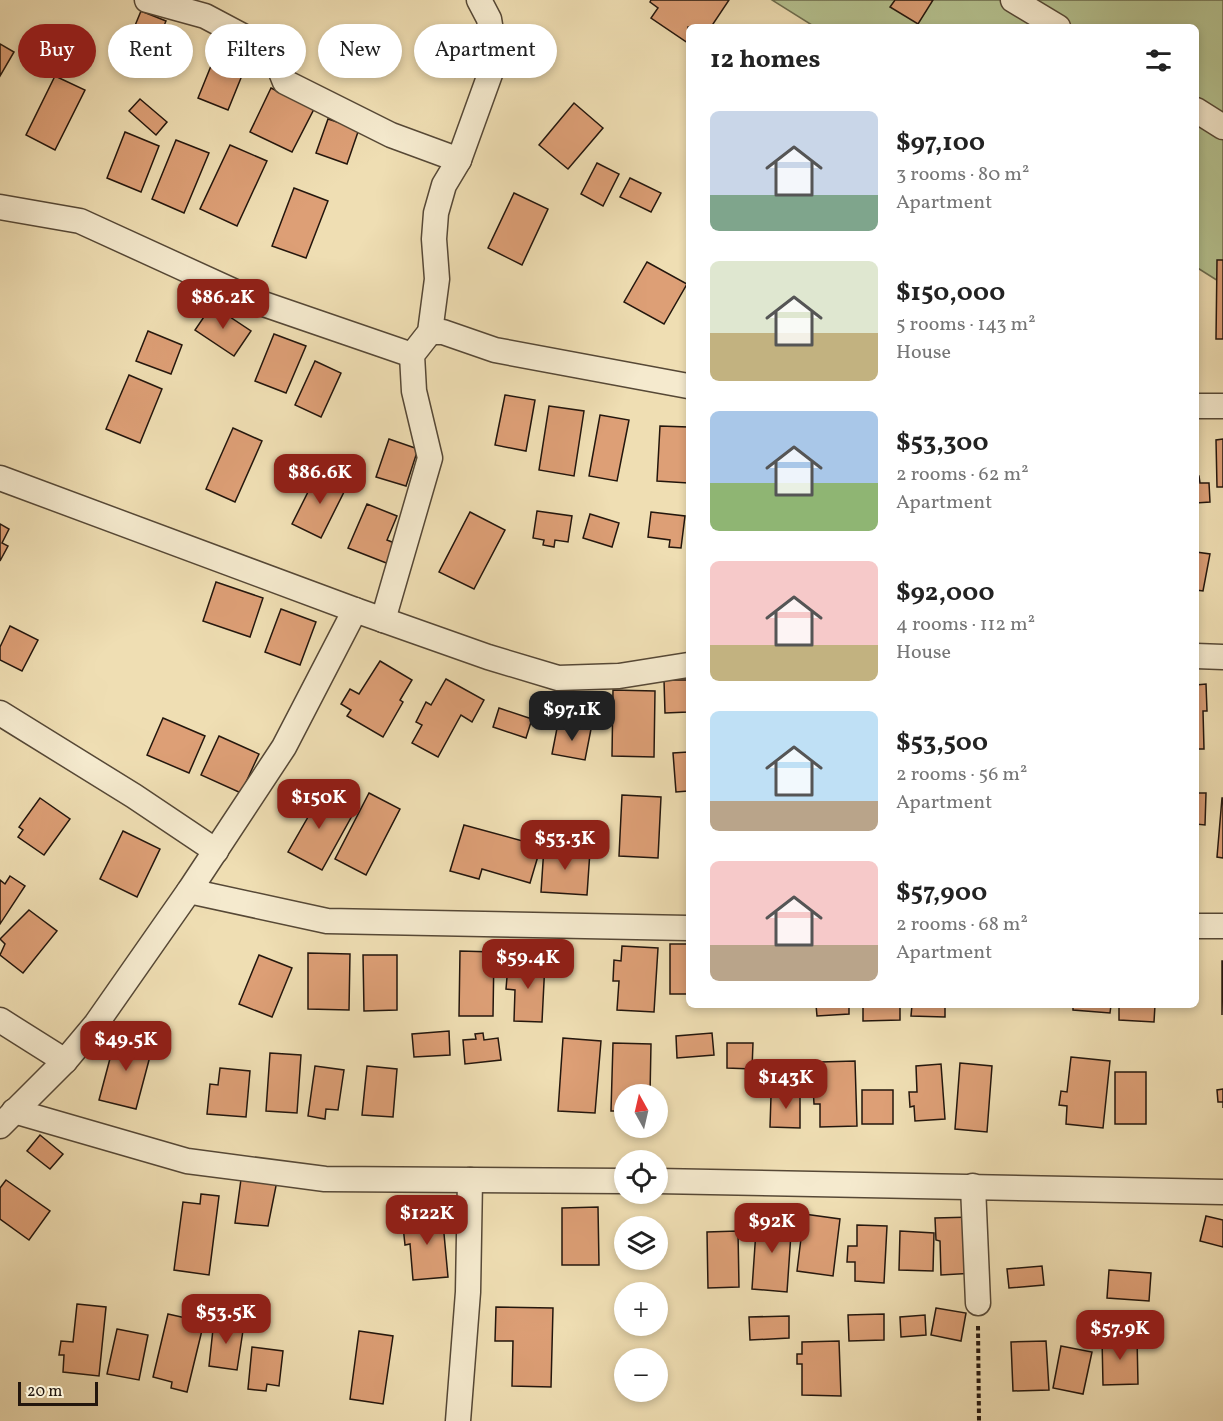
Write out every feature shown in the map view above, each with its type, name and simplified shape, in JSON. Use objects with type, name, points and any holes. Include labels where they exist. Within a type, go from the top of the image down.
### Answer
[{"type":"street","points":[[147,0],[205,16],[273,51],[285,82],[391,135],[459,160]]},
{"type":"street","points":[[383,620],[430,458],[414,391],[412,355],[430,333],[437,279],[434,239],[436,213],[444,185],[459,160],[493,66],[494,49],[489,18],[479,0]]},
{"type":"street","points":[[1013,0],[1053,24]]},
{"type":"street","points":[[1199,112],[1223,127]]},
{"type":"street","points":[[0,207],[80,221],[255,301],[412,355]]},
{"type":"street","points":[[430,333],[443,332],[495,350],[686,386]]},
{"type":"street","points":[[1199,406],[1223,406]]},
{"type":"street","points":[[0,478],[355,610],[488,657],[558,678],[619,676],[686,665]]},
{"type":"street","points":[[7,1119],[65,1061],[96,1024],[189,891],[284,747],[355,610]]},
{"type":"street","points":[[1199,656],[1223,657]]},
{"type":"street","points":[[0,713],[135,796],[216,851]]},
{"type":"street","points":[[189,891],[327,921],[686,928]]},
{"type":"street","points":[[1199,926],[1223,926]]},
{"type":"street","points":[[0,1020],[65,1061]]},
{"type":"street","points":[[7,1119],[187,1161],[325,1179],[614,1181]]},
{"type":"street","points":[[458,1421],[468,1292],[470,1180]]},
{"type":"street","points":[[668,1181],[1223,1192]]},
{"type":"street","points":[[973,1186],[978,1303]]},
{"type":"path","points":[[978,1303],[979,1421]]},
{"type":"green space","points":[[772,0],[1223,0],[1223,284],[1199,269],[1199,24],[810,24]]},
{"type":"building","points":[[651,0],[729,0],[713,24],[686,24],[686,42],[651,18],[658,8],[650,2]]},
{"type":"building","points":[[895,0],[933,0],[918,24],[890,7]]},
{"type":"building","points":[[141,11],[166,21],[165,24],[136,24]]},
{"type":"building","points":[[0,44],[14,52],[0,76]]},
{"type":"building","points":[[54,78],[59,78],[85,90],[55,150],[26,135]]},
{"type":"building","points":[[206,78],[241,78],[228,110],[198,98]]},
{"type":"building","points":[[271,88],[314,109],[292,152],[250,132]]},
{"type":"building","points":[[140,99],[167,122],[156,135],[129,111]]},
{"type":"building","points":[[574,103],[603,128],[568,169],[539,145]]},
{"type":"building","points":[[328,119],[359,129],[347,164],[316,153]]},
{"type":"building","points":[[125,132],[159,146],[141,192],[107,178]]},
{"type":"building","points":[[176,140],[209,153],[184,213],[152,199]]},
{"type":"building","points":[[230,145],[267,161],[237,226],[200,209]]},
{"type":"building","points":[[597,163],[619,174],[603,206],[581,194]]},
{"type":"building","points":[[630,178],[661,193],[651,212],[620,197]]},
{"type":"building","points":[[294,188],[328,201],[306,258],[272,246]]},
{"type":"building","points":[[514,193],[548,209],[522,265],[488,248]]},
{"type":"building","points":[[1217,260],[1223,260],[1223,339],[1216,339]]},
{"type":"building","points":[[647,262],[686,283],[664,324],[624,302]]},
{"type":"building","points":[[212,305],[251,331],[234,356],[195,330]]},
{"type":"building","points":[[148,331],[182,345],[171,374],[136,361]]},
{"type":"building","points":[[274,334],[306,346],[286,393],[255,381]]},
{"type":"building","points":[[315,361],[341,373],[321,417],[295,405]]},
{"type":"building","points":[[129,375],[162,389],[140,443],[106,429]]},
{"type":"building","points":[[505,395],[535,400],[526,451],[495,445]]},
{"type":"building","points":[[549,406],[584,411],[574,476],[539,470]]},
{"type":"building","points":[[600,415],[629,420],[617,481],[589,476]]},
{"type":"building","points":[[660,426],[686,427],[686,483],[657,481]]},
{"type":"building","points":[[233,428],[262,441],[235,502],[206,489]]},
{"type":"building","points":[[389,439],[418,449],[406,486],[376,477]]},
{"type":"building","points":[[1223,439],[1223,487],[1217,487],[1216,440]]},
{"type":"building","points":[[318,472],[347,486],[321,538],[292,524]]},
{"type":"building","points":[[1199,476],[1200,483],[1209,483],[1210,502],[1199,503]]},
{"type":"building","points":[[367,504],[397,516],[387,540],[402,546],[394,566],[348,548]]},
{"type":"building","points":[[537,511],[572,516],[568,542],[555,540],[554,547],[543,545],[544,540],[533,538]]},
{"type":"building","points":[[470,512],[505,530],[474,589],[439,572]]},
{"type":"building","points":[[651,512],[685,516],[681,548],[669,547],[670,540],[648,537]]},
{"type":"building","points":[[590,514],[619,523],[612,547],[583,538]]},
{"type":"building","points":[[0,524],[9,529],[2,543],[8,546],[0,561]]},
{"type":"building","points":[[1199,552],[1210,554],[1203,591],[1199,590]]},
{"type":"building","points":[[216,582],[263,598],[250,637],[203,621]]},
{"type":"building","points":[[281,609],[316,622],[300,665],[265,652]]},
{"type":"building","points":[[10,626],[38,640],[22,671],[0,660],[0,647]]},
{"type":"building","points":[[380,661],[412,680],[400,700],[403,702],[383,737],[347,716],[351,710],[341,704],[350,689],[359,694]]},
{"type":"building","points":[[446,679],[484,700],[472,722],[461,715],[438,757],[412,743],[422,725],[416,722],[426,702],[431,705]]},
{"type":"building","points":[[664,680],[686,680],[686,712],[665,713]]},
{"type":"building","points":[[1206,684],[1207,711],[1203,711],[1204,749],[1199,749],[1199,685]]},
{"type":"building","points":[[613,690],[655,691],[654,757],[612,756]]},
{"type":"building","points":[[499,708],[532,719],[526,738],[493,727]]},
{"type":"building","points":[[163,718],[205,736],[189,773],[147,755]]},
{"type":"building","points":[[558,723],[591,729],[585,760],[552,754]]},
{"type":"building","points":[[219,736],[259,754],[241,793],[201,775]]},
{"type":"building","points":[[686,752],[686,791],[676,792],[673,753]]},
{"type":"building","points":[[310,790],[353,814],[322,870],[288,852],[308,817],[298,811]]},
{"type":"building","points":[[369,793],[400,809],[366,875],[335,859]]},
{"type":"building","points":[[1199,793],[1206,793],[1205,825],[1199,824]]},
{"type":"building","points":[[622,795],[661,797],[658,858],[619,856]]},
{"type":"building","points":[[40,798],[70,819],[44,855],[18,837],[23,830],[19,827]]},
{"type":"building","points":[[1223,798],[1223,858],[1217,857]]},
{"type":"building","points":[[464,825],[541,846],[530,883],[482,869],[479,879],[450,871]]},
{"type":"building","points":[[123,831],[160,849],[137,897],[100,879]]},
{"type":"building","points":[[544,847],[590,851],[587,895],[541,892]]},
{"type":"building","points":[[10,876],[25,886],[0,924],[0,880],[5,884]]},
{"type":"building","points":[[29,910],[57,931],[23,973],[0,955],[5,944],[0,939]]},
{"type":"building","points":[[670,944],[686,944],[686,994],[670,994]]},
{"type":"building","points":[[622,946],[658,948],[654,1012],[617,1010],[619,981],[613,981],[614,960],[621,961]]},
{"type":"building","points":[[460,951],[494,952],[493,1016],[459,1016]]},
{"type":"building","points":[[308,953],[350,954],[349,1010],[308,1009]]},
{"type":"building","points":[[259,955],[292,968],[272,1017],[239,1004]]},
{"type":"building","points":[[363,955],[397,955],[397,1010],[364,1011]]},
{"type":"building","points":[[512,960],[545,962],[542,1022],[514,1021],[515,990],[506,989],[507,977],[512,977]]},
{"type":"building","points":[[1222,961],[1223,961],[1222,1015]]},
{"type":"building","points":[[816,1008],[849,1008],[849,1014],[817,1016]]},
{"type":"building","points":[[863,1008],[900,1008],[900,1020],[863,1021]]},
{"type":"building","points":[[912,1008],[945,1008],[945,1017],[911,1016]]},
{"type":"building","points":[[1073,1008],[1111,1008],[1110,1013],[1073,1010]]},
{"type":"building","points":[[1119,1008],[1155,1008],[1154,1022],[1119,1020]]},
{"type":"building","points":[[449,1031],[450,1055],[414,1057],[412,1034]]},
{"type":"building","points":[[483,1033],[484,1040],[498,1038],[501,1060],[465,1064],[463,1040],[476,1039],[475,1034]]},
{"type":"building","points":[[712,1033],[714,1055],[677,1058],[676,1036]]},
{"type":"building","points":[[116,1036],[153,1045],[136,1109],[99,1100]]},
{"type":"building","points":[[563,1038],[601,1041],[595,1113],[558,1111]]},
{"type":"building","points":[[613,1043],[651,1044],[650,1084],[614,1084],[614,1111],[611,1111]]},
{"type":"building","points":[[727,1043],[753,1043],[752,1069],[727,1068]]},
{"type":"building","points":[[270,1053],[301,1055],[297,1113],[266,1111]]},
{"type":"building","points":[[1071,1057],[1110,1061],[1103,1128],[1066,1124],[1067,1106],[1059,1105],[1061,1091],[1067,1092]]},
{"type":"building","points":[[855,1061],[857,1126],[820,1127],[820,1104],[814,1104],[813,1086],[820,1086],[820,1062]]},
{"type":"building","points":[[960,1063],[992,1066],[987,1132],[955,1129]]},
{"type":"building","points":[[941,1064],[945,1119],[915,1121],[914,1106],[910,1107],[909,1092],[917,1092],[916,1066]]},
{"type":"building","points":[[315,1066],[344,1070],[338,1110],[326,1109],[325,1119],[308,1116]]},
{"type":"building","points":[[367,1066],[397,1069],[393,1117],[362,1115]]},
{"type":"building","points":[[220,1068],[250,1071],[246,1117],[207,1114],[210,1084],[218,1085]]},
{"type":"building","points":[[1115,1072],[1146,1072],[1146,1124],[1115,1124]]},
{"type":"building","points":[[784,1088],[800,1089],[800,1128],[770,1127],[771,1096],[784,1096]]},
{"type":"building","points":[[1223,1089],[1223,1102],[1218,1102],[1217,1090]]},
{"type":"building","points":[[862,1090],[893,1090],[893,1124],[862,1124]]},
{"type":"building","points":[[40,1135],[63,1154],[50,1169],[27,1151]]},
{"type":"building","points":[[242,1172],[278,1176],[268,1226],[235,1223]]},
{"type":"building","points":[[6,1180],[50,1211],[29,1240],[0,1219],[0,1188]]},
{"type":"building","points":[[201,1194],[219,1196],[209,1275],[174,1270],[183,1202],[200,1204]]},
{"type":"building","points":[[598,1207],[599,1265],[562,1265],[562,1208]]},
{"type":"building","points":[[442,1212],[448,1277],[413,1280],[410,1244],[405,1245],[403,1226],[408,1226],[407,1215]]},
{"type":"building","points":[[804,1214],[840,1219],[833,1276],[797,1271]]},
{"type":"building","points":[[757,1216],[792,1219],[787,1292],[752,1289]]},
{"type":"building","points":[[1206,1216],[1223,1220],[1223,1247],[1200,1241]]},
{"type":"building","points":[[973,1217],[975,1273],[941,1275],[940,1241],[936,1240],[935,1218]]},
{"type":"building","points":[[857,1225],[887,1226],[884,1283],[855,1281],[855,1262],[847,1262],[848,1246],[857,1246]]},
{"type":"building","points":[[738,1231],[739,1287],[708,1288],[707,1232]]},
{"type":"building","points":[[900,1231],[934,1233],[933,1271],[899,1270]]},
{"type":"building","points":[[1042,1266],[1044,1285],[1009,1288],[1007,1269]]},
{"type":"building","points":[[1109,1270],[1151,1273],[1149,1301],[1107,1298]]},
{"type":"building","points":[[77,1304],[106,1307],[99,1376],[63,1372],[64,1355],[59,1355],[61,1341],[73,1342]]},
{"type":"building","points":[[496,1307],[553,1308],[551,1387],[512,1386],[513,1341],[495,1341]]},
{"type":"building","points":[[936,1308],[966,1313],[961,1341],[931,1335]]},
{"type":"building","points":[[168,1314],[204,1322],[187,1392],[171,1388],[172,1382],[153,1377]]},
{"type":"building","points":[[884,1314],[884,1340],[849,1341],[848,1315]]},
{"type":"building","points":[[925,1315],[926,1335],[901,1337],[900,1317]]},
{"type":"building","points":[[789,1316],[789,1338],[750,1340],[749,1317]]},
{"type":"building","points":[[214,1320],[244,1324],[237,1370],[209,1366]]},
{"type":"building","points":[[117,1329],[148,1335],[139,1380],[107,1374]]},
{"type":"building","points":[[359,1331],[393,1336],[383,1404],[350,1399]]},
{"type":"building","points":[[1137,1337],[1138,1384],[1103,1385],[1102,1338]]},
{"type":"building","points":[[839,1341],[841,1396],[802,1395],[802,1364],[797,1364],[797,1354],[802,1354],[802,1342]]},
{"type":"building","points":[[1046,1341],[1049,1390],[1013,1391],[1011,1342]]},
{"type":"building","points":[[1061,1346],[1092,1352],[1083,1394],[1053,1388]]},
{"type":"building","points":[[252,1347],[283,1351],[279,1386],[267,1384],[266,1391],[248,1389]]}]
